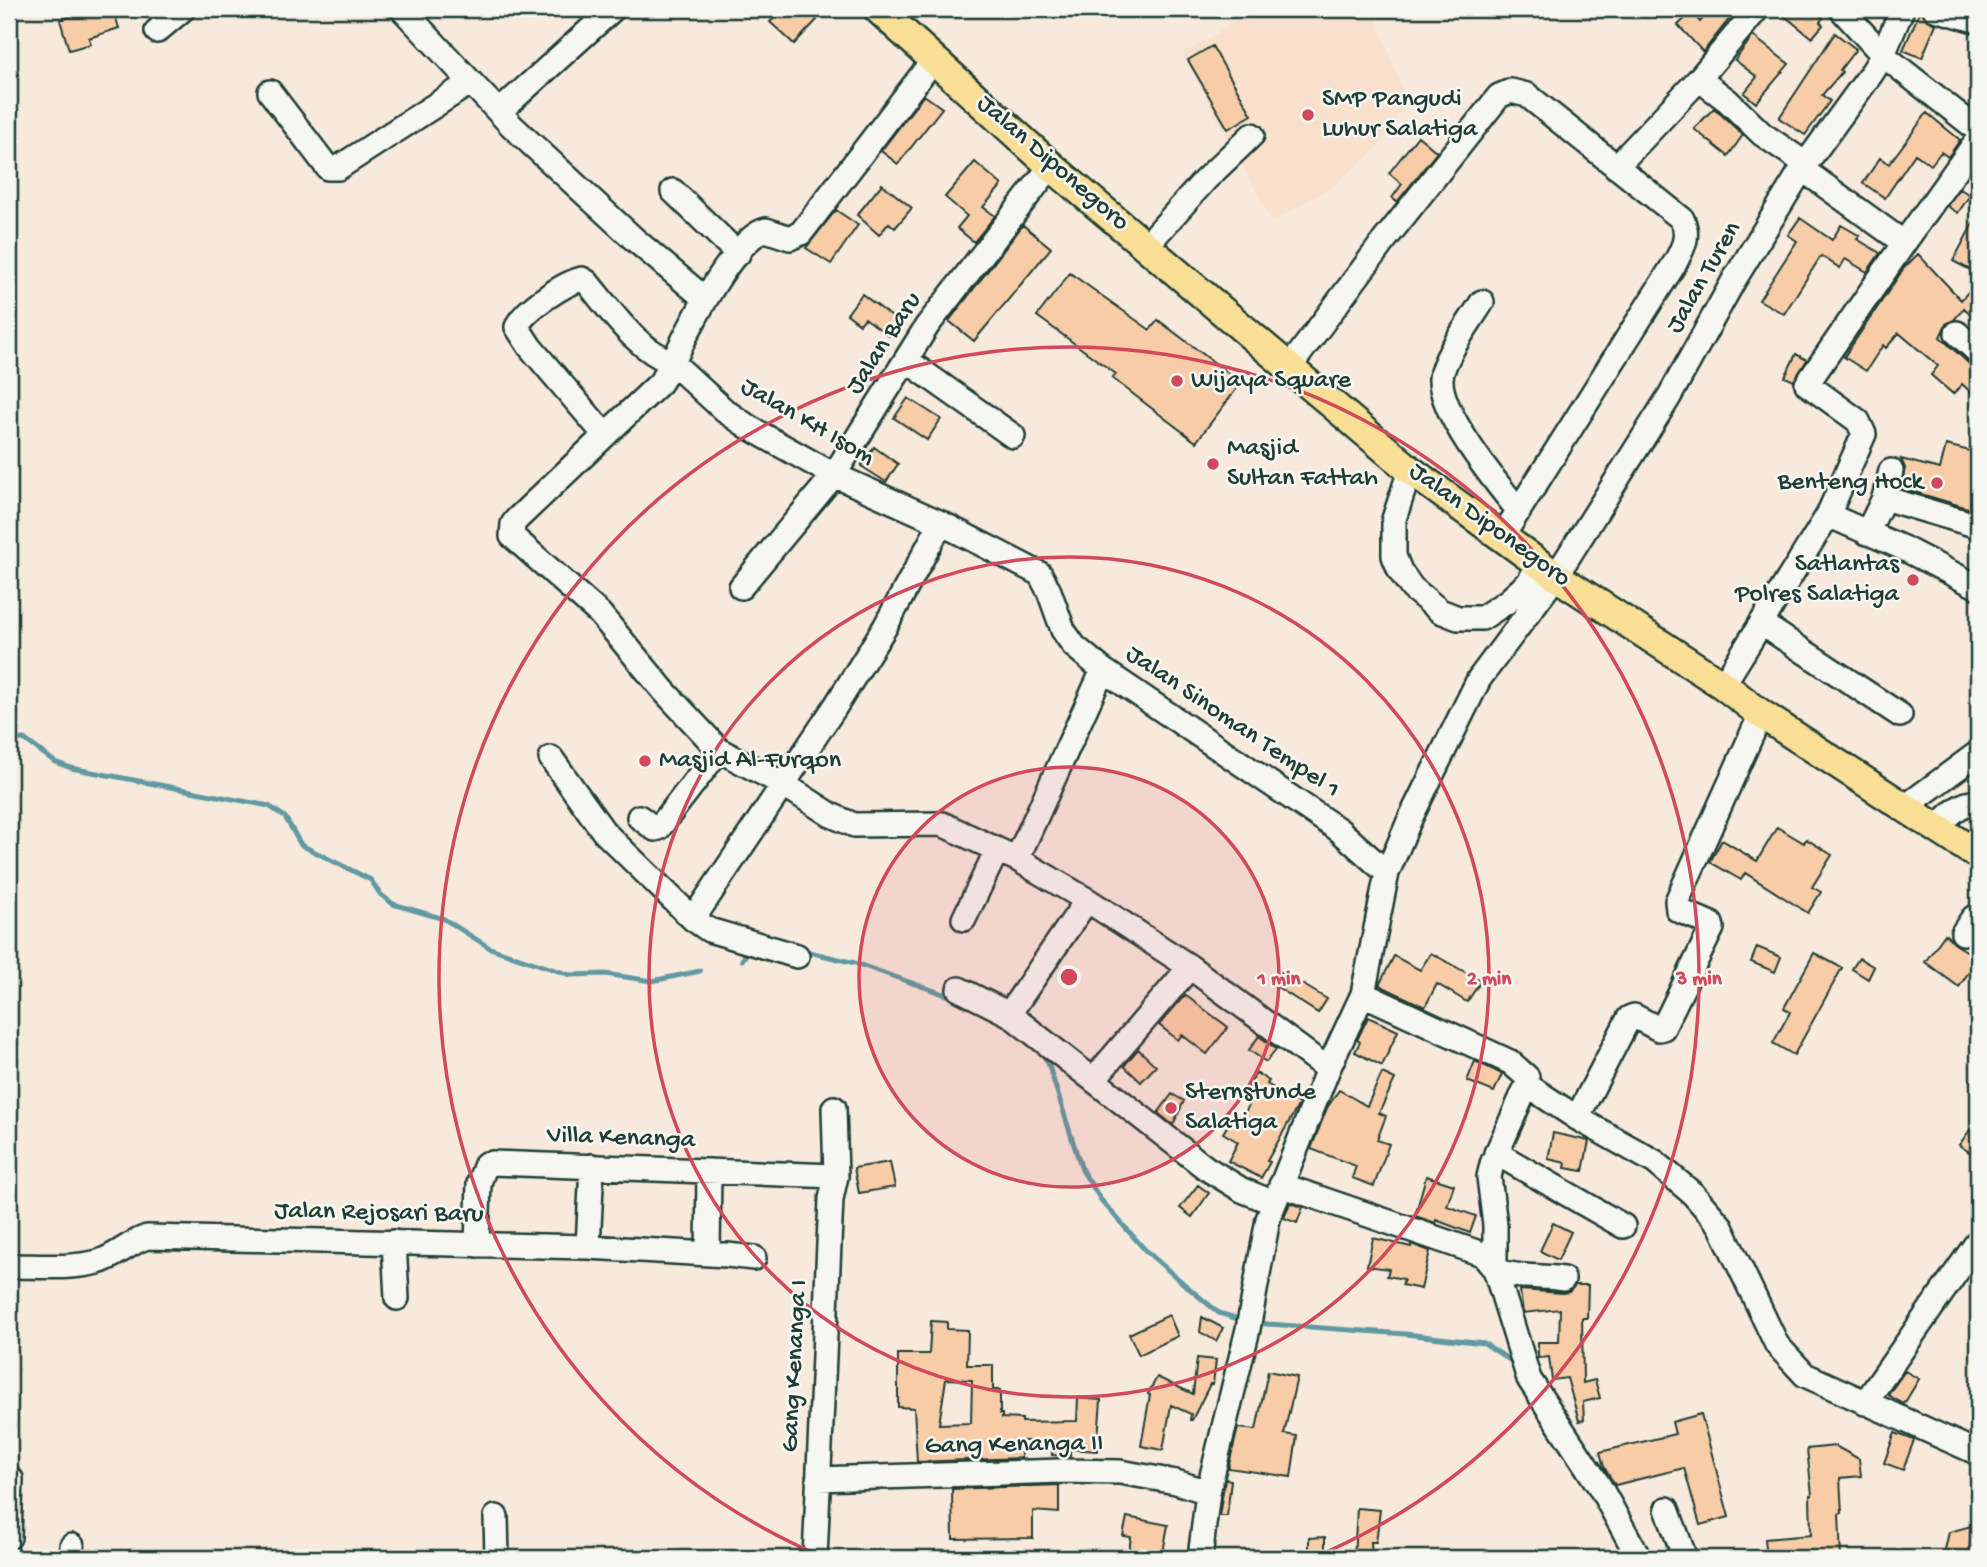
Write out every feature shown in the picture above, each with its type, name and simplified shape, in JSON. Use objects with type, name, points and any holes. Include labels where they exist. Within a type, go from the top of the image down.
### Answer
[{"type":"main road","name":"Jalan Diponegoro","points":[[878,9],[1051,166],[1410,470],[1548,569],[1723,685],[1761,714],[1978,855]]},
{"type":"street","points":[[158,31],[183,9]]},
{"type":"street","points":[[402,9],[499,112],[624,230],[704,298]]},
{"type":"street","points":[[499,112],[613,9]]},
{"type":"street","points":[[1616,167],[1699,79],[1758,9]]},
{"type":"street","points":[[1841,9],[1883,55],[1978,130]]},
{"type":"street","name":"Jalan Turen","points":[[1548,569],[1669,397],[1734,281],[1804,166],[1883,55],[1902,9]]},
{"type":"street","points":[[1935,9],[1978,21]]},
{"type":"street","points":[[934,59],[801,233],[790,238],[774,232],[759,232],[752,236],[704,298],[673,363],[660,383],[517,519],[513,524],[512,536],[600,614],[672,700],[719,750],[783,784],[831,815],[854,825],[880,826],[916,822],[942,824],[1007,854],[1087,900],[1190,967],[1328,1069]]},
{"type":"street","points":[[1699,79],[1762,134],[1904,243]]},
{"type":"street","points":[[270,92],[332,170],[471,82]]},
{"type":"street","points":[[1289,368],[1382,242],[1499,96],[1511,91],[1527,95],[1682,219],[1686,228],[1685,242],[1675,264],[1502,537]]},
{"type":"street","points":[[1146,246],[1205,180],[1252,135]]},
{"type":"street","points":[[1723,685],[1828,515],[1864,434],[1858,421],[1807,384],[1978,139]]},
{"type":"street","name":"Jalan Baru","points":[[741,587],[834,475],[927,326],[1051,166]]},
{"type":"street","points":[[673,191],[738,254]]},
{"type":"street","name":"Jalan KH Isom","points":[[604,435],[586,410],[530,347],[517,327],[533,309],[566,285],[582,279],[621,325],[658,358],[673,363],[725,411],[834,475],[941,523],[1040,574],[1055,612]]},
{"type":"street","points":[[1482,302],[1447,360],[1441,376],[1443,392],[1484,468],[1520,511]]},
{"type":"street","points":[[1956,333],[1978,352]]},
{"type":"street","points":[[906,360],[1013,436]]},
{"type":"street","points":[[1410,470],[1394,519],[1394,556],[1400,571],[1412,588],[1440,611],[1458,618],[1482,618],[1548,569]]},
{"type":"street","points":[[1867,534],[1884,498],[1891,471]]},
{"type":"street","points":[[1884,498],[1978,526]]},
{"type":"street","points":[[1828,515],[1903,548],[1978,587]]},
{"type":"street","points":[[699,919],[885,627],[941,523]]},
{"type":"street","points":[[1200,1558],[1208,1492],[1250,1318],[1268,1219],[1328,1069],[1363,995],[1387,873],[1410,819],[1479,679],[1548,569]]},
{"type":"street","name":"Jalan Sinoman Tempel 1","points":[[1055,612],[1074,646],[1103,670],[1339,830],[1387,873]]},
{"type":"street","points":[[1761,623],[1900,715]]},
{"type":"street","points":[[964,919],[1007,854],[1103,670]]},
{"type":"street","points":[[1577,1118],[1629,1018],[1634,1017],[1659,1029],[1663,1028],[1712,928],[1711,923],[1678,909],[1677,901],[1761,714]]},
{"type":"street","points":[[639,817],[655,829],[659,828],[719,750]]},
{"type":"street","points":[[1905,807],[1978,753]]},
{"type":"street","points":[[551,758],[604,832],[699,919],[758,945],[797,956]]},
{"type":"street","points":[[1937,828],[1958,808],[1978,803]]},
{"type":"street","points":[[1009,1014],[1087,900]]},
{"type":"street","points":[[1963,933],[1973,918],[1978,916]]},
{"type":"street","points":[[1094,1079],[1190,967]]},
{"type":"street","points":[[959,989],[1009,1014],[1224,1180],[1482,1254],[1495,1269],[1511,1275],[1547,1275],[1563,1279]]},
{"type":"street","points":[[1363,995],[1510,1062],[1527,1077],[1527,1085],[1496,1153],[1489,1177],[1495,1225],[1495,1269],[1527,1372],[1600,1487],[1639,1558]]},
{"type":"street","points":[[1527,1085],[1577,1118],[1655,1162],[1693,1194],[1720,1225],[1776,1345],[1805,1375],[1978,1453]]},
{"type":"street","points":[[834,1108],[836,1176]]},
{"type":"street","points":[[1496,1153],[1623,1226]]},
{"type":"street","name":"Villa Kenanga","points":[[477,1245],[479,1183],[486,1164],[836,1176]]},
{"type":"street","points":[[588,1247],[592,1166]]},
{"type":"street","points":[[708,1254],[709,1171]]},
{"type":"street","name":"Gang Kenanga I","points":[[815,1558],[831,1199],[836,1176]]},
{"type":"street","name":"Jalan Rejosari Baru","points":[[9,1266],[97,1262],[116,1255],[136,1240],[147,1237],[588,1247],[754,1258]]},
{"type":"street","points":[[394,1241],[397,1298]]},
{"type":"street","points":[[1865,1403],[1976,1244]]},
{"type":"street","name":"Gang Kenanga II","points":[[818,1479],[1061,1471],[1120,1472],[1176,1482],[1208,1492]]},
{"type":"street","points":[[9,1537],[17,1477]]},
{"type":"street","points":[[1667,1509],[1685,1558]]},
{"type":"street","points":[[496,1517],[497,1558]]},
{"type":"shaded area","name":"SMP Pangudi Luhur Salatiga","points":[[1257,9],[1373,9],[1407,102],[1379,147],[1332,187],[1272,221],[1183,54]]},
{"type":"building","points":[[84,9],[113,9],[119,28],[89,38],[91,44],[69,50],[60,20],[85,12]]},
{"type":"building","points":[[783,9],[804,9],[817,20],[794,44],[770,22]]},
{"type":"building","points":[[1711,9],[1737,9],[1703,52],[1678,25],[1692,12],[1700,22]]},
{"type":"building","points":[[1776,9],[1813,9],[1823,18],[1820,22],[1823,25],[1812,38]]},
{"type":"building","points":[[1921,9],[1926,19],[1936,24],[1922,58],[1903,50]]},
{"type":"building","points":[[1835,33],[1856,49],[1840,70],[1842,72],[1822,95],[1830,101],[1805,135],[1779,118]]},
{"type":"building","points":[[1753,36],[1789,64],[1756,103],[1744,93],[1757,77],[1735,60]]},
{"type":"building","points":[[1212,46],[1252,115],[1228,129],[1188,60]]},
{"type":"building","points":[[924,95],[942,108],[898,164],[881,151]]},
{"type":"building","points":[[1714,108],[1743,135],[1728,156],[1694,129]]},
{"type":"building","points":[[1927,113],[1960,140],[1948,157],[1941,152],[1931,165],[1915,154],[1885,198],[1863,183],[1880,158],[1889,164]]},
{"type":"building","points":[[1418,136],[1437,152],[1397,202],[1392,198],[1402,184],[1389,173]]},
{"type":"building","points":[[975,162],[1002,185],[983,207],[995,216],[974,242],[957,228],[967,216],[945,197]]},
{"type":"building","points":[[882,184],[912,208],[895,228],[889,223],[879,235],[857,215]]},
{"type":"building","points":[[1960,189],[1970,195],[1958,213],[1947,206]]},
{"type":"building","points":[[836,210],[858,225],[831,264],[806,248]]},
{"type":"building","points":[[1978,214],[1978,274],[1953,261]]},
{"type":"building","points":[[1800,218],[1832,240],[1841,225],[1860,236],[1857,239],[1880,253],[1867,272],[1845,259],[1840,268],[1821,256],[1784,314],[1759,300],[1797,241],[1788,235]]},
{"type":"building","points":[[1023,225],[1051,248],[974,341],[949,321]]},
{"type":"building","points":[[1918,254],[1961,300],[1978,281],[1978,321],[1964,308],[1954,320],[1946,324],[1940,337],[1978,372],[1978,399],[1962,384],[1953,394],[1931,375],[1938,366],[1899,333],[1886,348],[1883,345],[1866,371],[1844,357],[1904,268]]},
{"type":"building","points":[[1070,273],[1150,330],[1158,320],[1241,383],[1196,442],[1112,378],[1116,374],[1037,316]]},
{"type":"building","points":[[862,294],[900,323],[889,336],[865,318],[860,324],[847,314]]},
{"type":"building","points":[[1796,354],[1807,360],[1794,381],[1785,377]]},
{"type":"building","points":[[908,398],[941,419],[927,440],[894,418]]},
{"type":"building","name":"Benteng Hock","points":[[1946,445],[1978,453],[1978,511],[1901,488],[1905,468],[1901,459],[1940,469]]},
{"type":"building","points":[[874,447],[898,464],[886,482],[861,466]]},
{"type":"building","points":[[1777,827],[1804,843],[1806,839],[1832,855],[1812,887],[1821,892],[1808,913],[1745,873],[1741,880],[1710,862],[1722,840],[1757,861]]},
{"type":"building","points":[[1945,934],[1955,944],[1978,958],[1959,987],[1925,962]]},
{"type":"building","points":[[1757,947],[1781,957],[1775,972],[1751,962]]},
{"type":"building","points":[[1431,953],[1481,981],[1467,1002],[1437,984],[1425,1007],[1379,985],[1394,956],[1420,970]]},
{"type":"building","points":[[1814,953],[1842,968],[1794,1055],[1773,1043],[1790,1012],[1784,1008]]},
{"type":"building","points":[[1859,958],[1874,967],[1868,979],[1852,969]]},
{"type":"building","points":[[1282,972],[1327,999],[1318,1013],[1274,985]]},
{"type":"building","points":[[1185,995],[1228,1027],[1207,1054],[1182,1035],[1178,1040],[1159,1025]]},
{"type":"building","points":[[1368,1017],[1398,1031],[1382,1066],[1355,1052],[1360,1042],[1357,1040]]},
{"type":"building","points":[[1259,1036],[1276,1049],[1266,1062],[1249,1050]]},
{"type":"building","points":[[1138,1049],[1156,1066],[1141,1082],[1124,1066]]},
{"type":"building","points":[[1475,1061],[1502,1074],[1494,1092],[1467,1081]]},
{"type":"building","points":[[1256,1073],[1269,1081],[1267,1084],[1299,1104],[1267,1161],[1270,1162],[1261,1178],[1228,1161],[1238,1142],[1223,1133],[1232,1119],[1239,1123],[1257,1091],[1248,1086]]},
{"type":"building","points":[[1382,1073],[1395,1079],[1379,1113],[1386,1116],[1377,1140],[1389,1144],[1374,1186],[1352,1178],[1356,1166],[1311,1149],[1327,1108],[1339,1090],[1367,1106]]},
{"type":"building","name":"Sternstunde Salatiga","points":[[1172,1094],[1184,1101],[1173,1125],[1158,1113]]},
{"type":"building","points":[[1978,1119],[1978,1158],[1959,1145]]},
{"type":"building","points":[[1553,1133],[1589,1141],[1583,1171],[1565,1168],[1566,1163],[1548,1159]]},
{"type":"building","points":[[890,1162],[895,1187],[859,1193],[854,1168]]},
{"type":"building","points":[[1426,1176],[1454,1185],[1447,1206],[1476,1216],[1470,1233],[1436,1220],[1436,1223],[1415,1216]]},
{"type":"building","points":[[1198,1185],[1209,1193],[1192,1217],[1180,1208]]},
{"type":"building","points":[[1290,1203],[1303,1207],[1297,1223],[1284,1218]]},
{"type":"building","points":[[1553,1223],[1571,1232],[1558,1260],[1540,1251]]},
{"type":"building","points":[[1373,1238],[1411,1247],[1411,1244],[1430,1251],[1421,1289],[1402,1285],[1404,1279],[1387,1276],[1389,1269],[1367,1266]]},
{"type":"building","points":[[1575,1285],[1588,1285],[1587,1318],[1582,1318],[1583,1383],[1595,1380],[1600,1398],[1583,1402],[1584,1420],[1579,1421],[1567,1378],[1552,1380],[1549,1357],[1538,1358],[1538,1342],[1559,1342],[1560,1309],[1523,1313],[1520,1290],[1562,1293],[1569,1292]]},
{"type":"building","points":[[1169,1315],[1178,1336],[1139,1355],[1129,1334]]},
{"type":"building","points":[[1202,1317],[1223,1328],[1216,1341],[1200,1332]]},
{"type":"building","points":[[931,1321],[947,1322],[947,1329],[968,1330],[967,1365],[993,1365],[993,1390],[1000,1390],[1002,1418],[1022,1419],[1022,1422],[1077,1421],[1078,1398],[1101,1400],[1097,1451],[1070,1449],[1070,1456],[1052,1455],[1053,1441],[1021,1441],[1021,1458],[917,1462],[914,1408],[898,1407],[898,1354],[929,1354]],"holes":[[[946,1379],[972,1380],[971,1423],[939,1424]]]},
{"type":"building","points":[[1197,1358],[1216,1360],[1213,1384],[1210,1384],[1192,1420],[1191,1414],[1171,1405],[1163,1450],[1141,1446],[1150,1395],[1148,1394],[1157,1377],[1193,1394]]},
{"type":"building","points":[[1268,1371],[1297,1377],[1284,1434],[1297,1436],[1291,1477],[1228,1468],[1238,1428],[1256,1430]]},
{"type":"building","points":[[1905,1371],[1919,1379],[1904,1404],[1888,1395]]},
{"type":"building","points":[[1701,1414],[1729,1517],[1700,1525],[1684,1468],[1615,1485],[1604,1467],[1600,1452],[1675,1434],[1672,1422]]},
{"type":"building","points":[[1895,1433],[1914,1440],[1903,1470],[1884,1463]]},
{"type":"building","points":[[1835,1446],[1859,1459],[1861,1476],[1840,1478],[1841,1558],[1767,1558],[1765,1539],[1811,1535],[1812,1495],[1807,1449]]},
{"type":"building","points":[[1225,1479],[1231,1480],[1227,1516],[1219,1516]]},
{"type":"building","points":[[1059,1485],[1059,1513],[1033,1511],[1033,1538],[953,1539],[952,1489]]},
{"type":"building","points":[[1357,1508],[1380,1510],[1376,1542],[1371,1542],[1372,1558],[1354,1558]]},
{"type":"building","points":[[1127,1517],[1168,1525],[1162,1558],[1128,1558],[1131,1537],[1123,1536]]},
{"type":"building","points":[[1971,1526],[1969,1554],[1944,1554],[1949,1532]]},
{"type":"building","points":[[1325,1537],[1325,1558],[1309,1558],[1309,1538]]},
{"type":"waterway","points":[[9,740],[24,739],[55,762],[71,768],[269,806],[285,817],[301,845],[371,880],[380,894],[393,904],[444,919],[490,948],[570,975],[605,974],[652,981],[700,971]]},
{"type":"waterway","points":[[742,960],[751,947]]},
{"type":"waterway","points":[[801,950],[855,963],[955,998]]},
{"type":"waterway","points":[[1040,1050],[1048,1063],[1082,1170],[1101,1200],[1146,1251],[1191,1290],[1219,1313],[1245,1321]]},
{"type":"waterway","points":[[1254,1323],[1405,1334],[1484,1343],[1517,1365]]},
{"type":"place","name":"SMP Pangudi Luhur Salatiga","points":[[1308,115]]},
{"type":"place","name":"Wijaya Square","points":[[1177,381]]},
{"type":"place","name":"Masjid Sultan Fattah","points":[[1213,464]]},
{"type":"place","name":"Benteng Hock","points":[[1937,483]]},
{"type":"place","name":"Satlantas Polres Salatiga","points":[[1913,580]]},
{"type":"place","name":"Masjid Al-Furqon","points":[[645,761]]},
{"type":"place","name":"Sternstunde Salatiga","points":[[1171,1108]]}]
